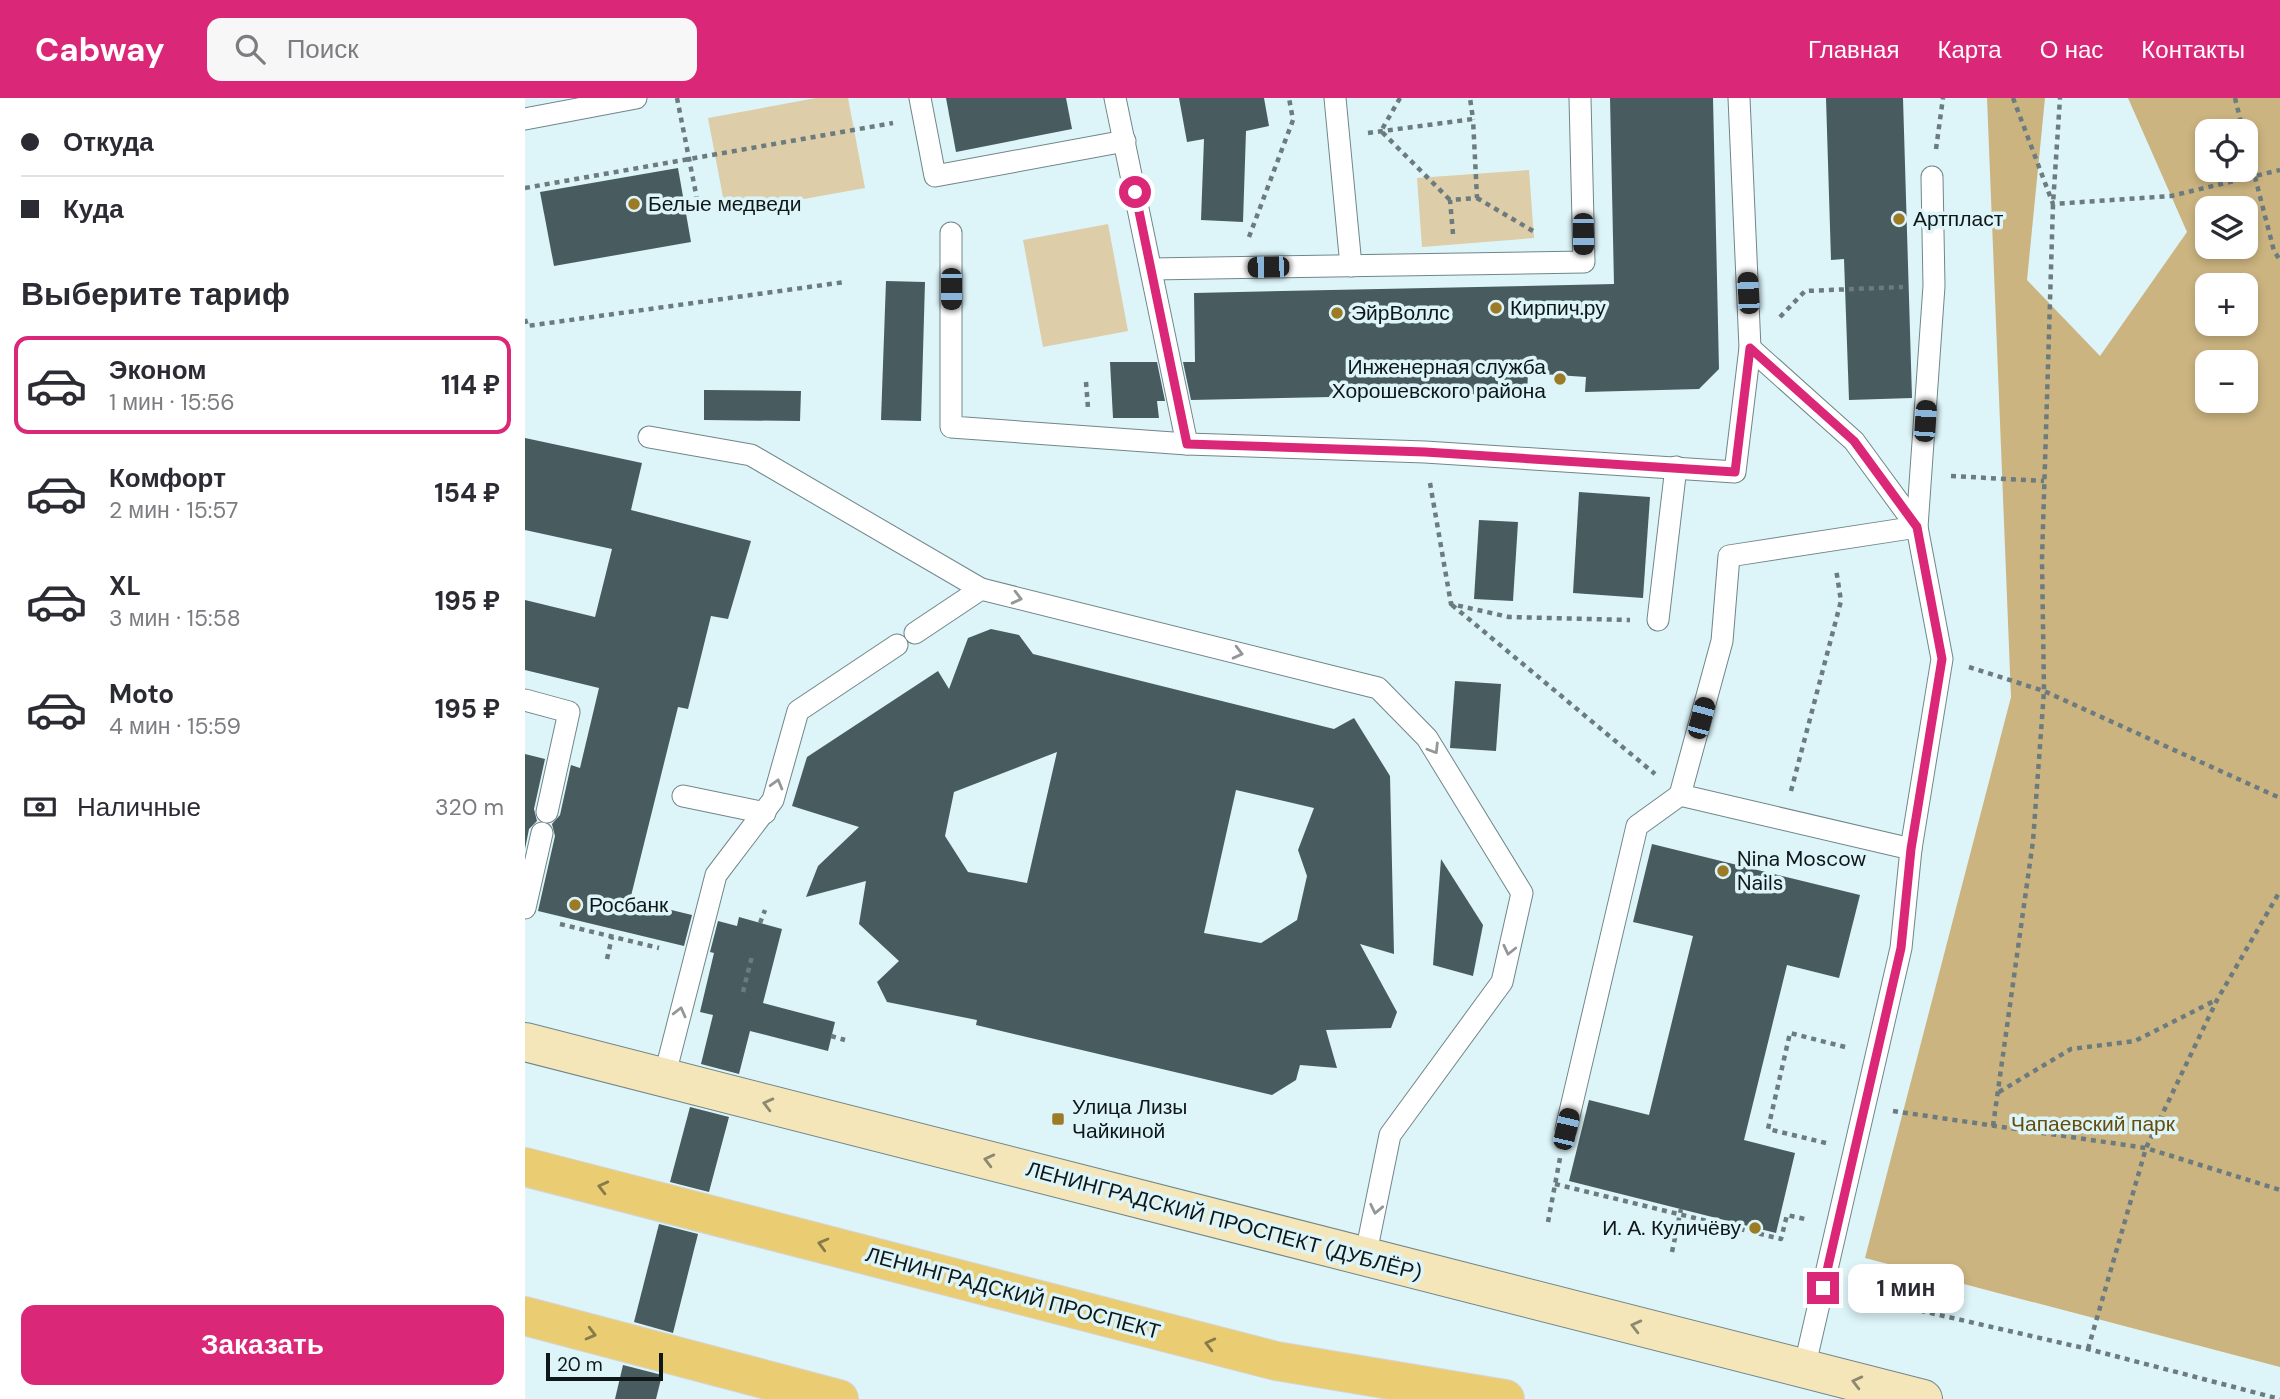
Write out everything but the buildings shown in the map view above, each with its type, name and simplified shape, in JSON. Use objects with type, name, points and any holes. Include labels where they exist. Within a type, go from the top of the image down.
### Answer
[{"type":"main road","name":"ЛЕНИНГРАДСКИЙ ПРОСПЕКТ (ДУБЛЁР)","points":[[525,1042],[1923,1399]]},
{"type":"main road","name":"ЛЕНИНГРАДСКИЙ ПРОСПЕКТ","points":[[525,1167],[1276,1361],[1505,1399]]},
{"type":"main road","points":[[525,1317],[839,1399]]},
{"type":"main road","points":[[1276,1361],[1390,1399]]},
{"type":"lane","points":[[525,119],[636,98]]},
{"type":"lane","points":[[1115,98],[1187,444]]},
{"type":"lane","points":[[1335,98],[1351,266]]},
{"type":"lane","points":[[1151,269],[1584,262],[1580,98]]},
{"type":"lane","points":[[951,233],[951,427],[1187,444],[1425,452],[1735,472],[1750,348],[1739,98]]},
{"type":"lane","points":[[922,108],[935,176],[1125,141]]},
{"type":"lane","points":[[1804,1369],[1901,948],[1911,849],[1942,659],[1917,527],[1934,286],[1932,177]]},
{"type":"lane","points":[[1750,348],[1854,441],[1917,527]]},
{"type":"lane","points":[[649,437],[751,455],[981,589],[1378,688],[1427,738],[1522,892],[1502,982],[1390,1135],[1366,1258]]},
{"type":"lane","points":[[1658,620],[1676,467]]},
{"type":"lane","points":[[1566,1129],[1637,826],[1680,795],[1722,641],[1729,556],[1917,527]]},
{"type":"lane","points":[[915,633],[981,589]]},
{"type":"lane","points":[[664,1078],[716,875],[773,800],[798,711],[897,645]]},
{"type":"lane","points":[[525,700],[569,712],[547,812]]},
{"type":"lane","points":[[1680,795],[1911,849]]},
{"type":"lane","points":[[683,796],[765,813]]},
{"type":"lane","points":[[525,908],[542,833]]},
{"type":"path","points":[[677,98],[698,204]]},
{"type":"path","points":[[1238,240],[1250,236],[1293,120],[1289,98]]},
{"type":"path","points":[[1381,131],[1400,98]]},
{"type":"path","points":[[1450,200],[1477,198],[1471,98]]},
{"type":"path","points":[[1932,177],[1943,98]]},
{"type":"path","points":[[2013,98],[2053,204]]},
{"type":"path","points":[[1993,1126],[2033,841],[2043,691],[2044,481],[2053,204],[2060,98]]},
{"type":"path","points":[[2235,98],[2240,119]]},
{"type":"path","points":[[525,188],[689,159],[922,108]]},
{"type":"path","points":[[1339,135],[1472,119]]},
{"type":"path","points":[[1381,131],[1450,200],[1456,264]]},
{"type":"path","points":[[2258,176],[2280,170]]},
{"type":"path","points":[[2053,204],[2171,196],[2233,182]]},
{"type":"path","points":[[2256,182],[2274,251],[2280,260]]},
{"type":"path","points":[[525,319],[527,327],[845,282]]},
{"type":"path","points":[[1750,348],[1805,291],[1934,286]]},
{"type":"path","points":[[1425,452],[1451,604],[1680,795]]},
{"type":"path","points":[[1921,475],[2044,481]]},
{"type":"path","points":[[1784,819],[1841,601],[1831,539]]},
{"type":"path","points":[[1451,604],[1509,617],[1658,620]]},
{"type":"path","points":[[1942,659],[2043,691],[2280,797]]},
{"type":"path","points":[[2088,1349],[2146,1148],[2217,1000],[2280,891]]},
{"type":"path","points":[[760,923],[765,910]]},
{"type":"path","points":[[560,924],[659,948]]},
{"type":"path","points":[[607,959],[612,937]]},
{"type":"path","points":[[743,992],[752,956]]},
{"type":"path","points":[[1998,1093],[2071,1049],[2135,1041],[2217,1000]]},
{"type":"path","points":[[1855,1149],[1768,1129],[1790,1033],[1876,1055]]},
{"type":"path","points":[[1842,1060],[1848,1033]]},
{"type":"path","points":[[831,1036],[845,1040]]},
{"type":"path","points":[[1864,1107],[2146,1148],[2280,1190]]},
{"type":"path","points":[[1820,1155],[1826,1128]]},
{"type":"path","points":[[1548,1222],[1566,1129]]},
{"type":"path","points":[[1555,1184],[1781,1239],[1787,1215],[1837,1227]]},
{"type":"path","points":[[1802,1231],[1808,1206]]},
{"type":"path","points":[[1672,1252],[1681,1209]]},
{"type":"path","points":[[1823,1288],[2088,1349],[2280,1399]]},
{"type":"shaded area","points":[[816,98],[848,98],[865,188],[726,213],[708,118]]},
{"type":"shaded area","points":[[1529,170],[1534,238],[1422,247],[1417,178]]},
{"type":"shaded area","points":[[1108,224],[1128,331],[1043,347],[1023,240]]},
{"type":"green space","name":"Чапаевский парк","points":[[1987,98],[2045,98],[2027,280],[2100,356],[2187,232],[2128,98],[2280,98],[2280,1367],[1865,1258],[2011,697]]},
{"type":"place","name":"Белые медведи","points":[[634,204]]},
{"type":"place","name":"Артпласт","points":[[1899,219]]},
{"type":"place","name":"Кирпич.ру","points":[[1496,308]]},
{"type":"place","name":"ЭйрВоллс","points":[[1337,313]]},
{"type":"place","name":"Инженерная служба Хорошевского района","points":[[1560,379]]},
{"type":"place","name":"Nina Moscow Nails","points":[[1723,871]]},
{"type":"place","name":"Росбанк","points":[[575,905]]},
{"type":"place","name":"Улица Лизы Чайкиной","points":[[1058,1119]]},
{"type":"place","name":"И. А. Куличёву","points":[[1755,1228]]},
{"type":"route","points":[[1135,192],[1187,444],[1425,452],[1735,472],[1750,348],[1854,441],[1917,527],[1942,659],[1911,849],[1901,948],[1823,1288]]}]
